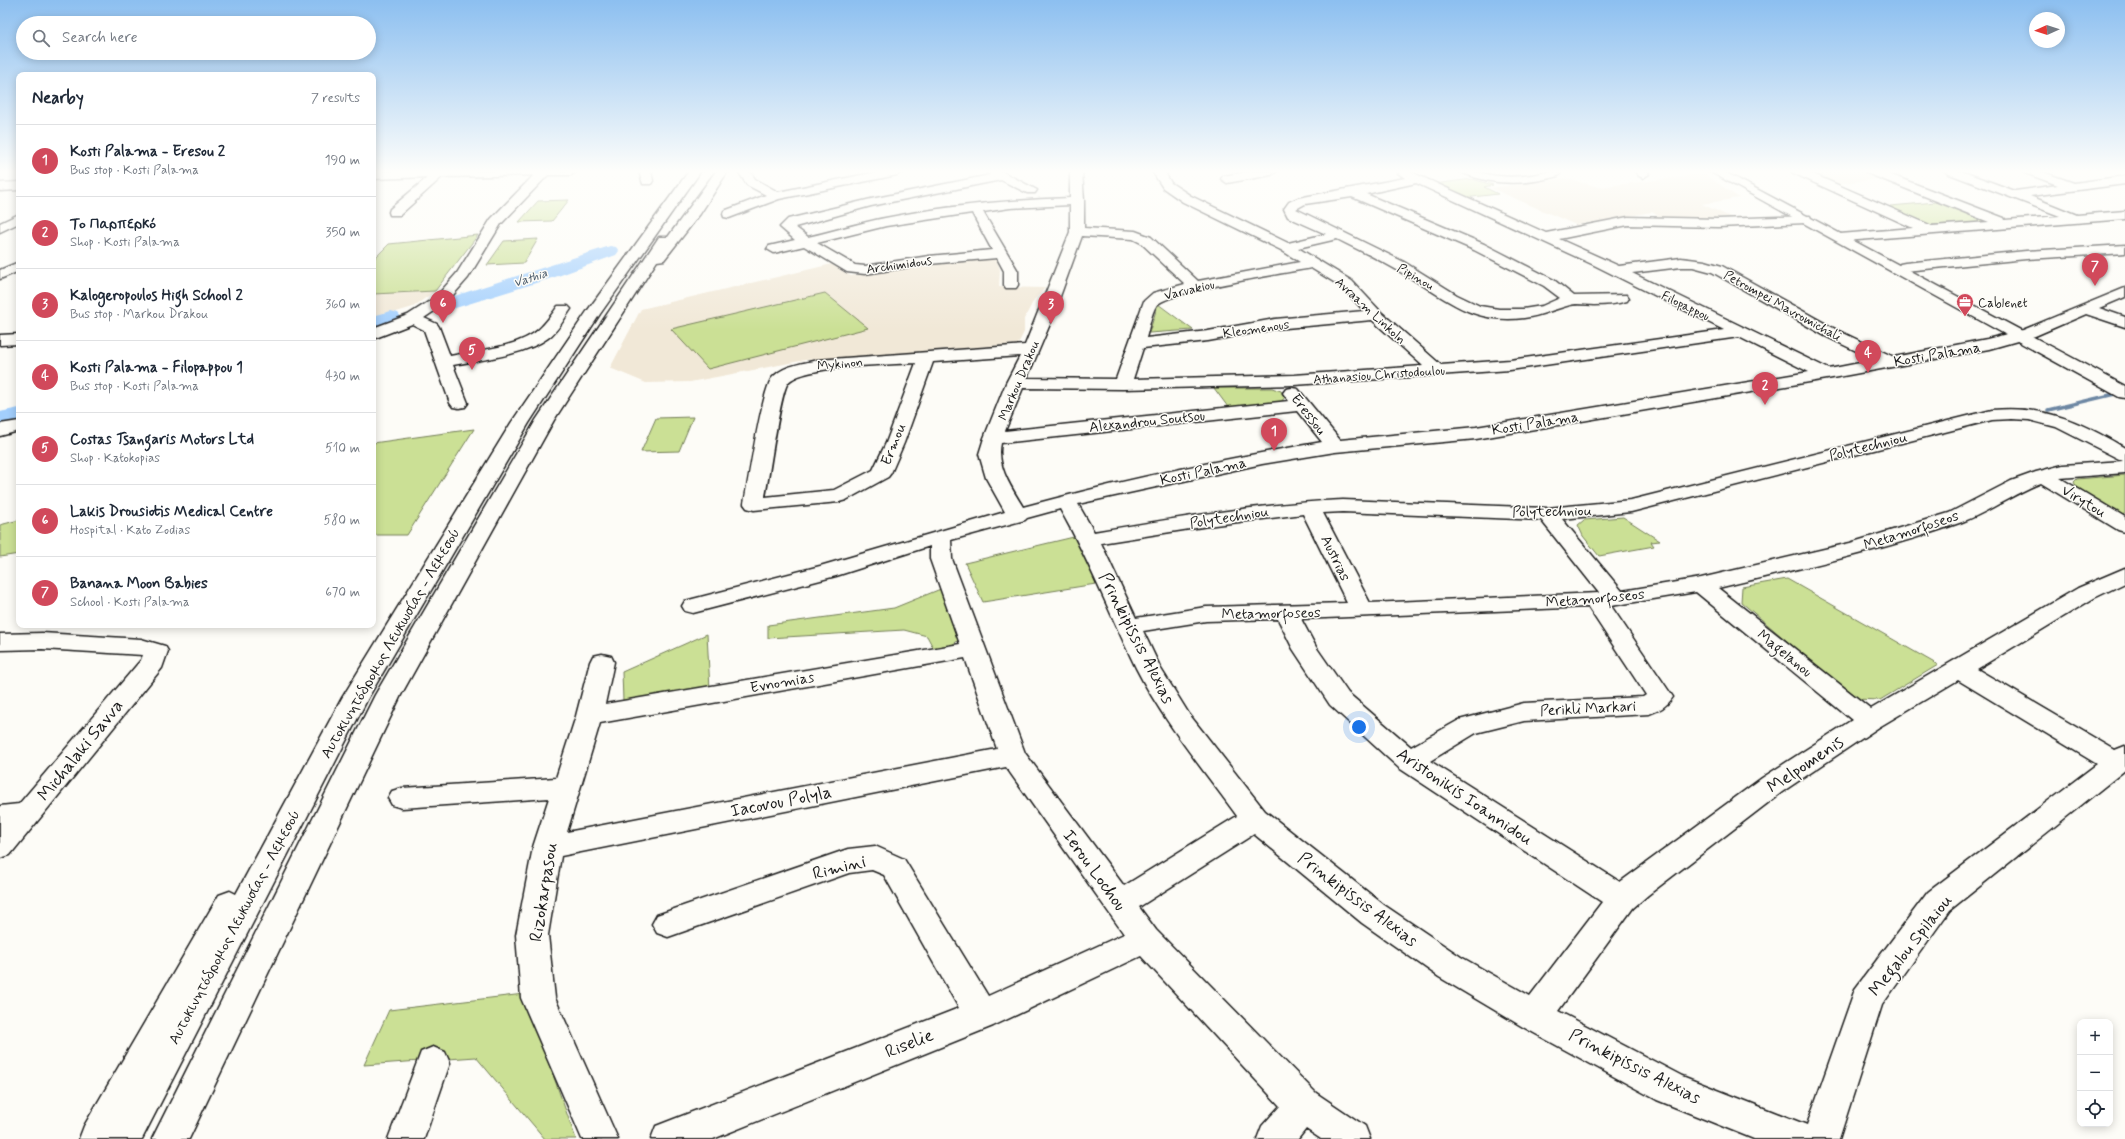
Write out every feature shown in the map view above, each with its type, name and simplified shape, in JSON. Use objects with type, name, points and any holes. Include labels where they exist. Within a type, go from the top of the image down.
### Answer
[{"type":"main road","points":[[376,333],[413,318],[441,300],[463,275],[494,224]]},
{"type":"main road","name":"Αυτοκινητόδρομος Λευκωσίας - Λεμεσού","points":[[170,1139],[388,695],[545,420],[603,313],[661,224]]},
{"type":"main road","name":"Αυτοκινητόδρομος Λευκωσίας - Λεμεσού","points":[[123,1139],[354,698],[520,423],[671,224]]},
{"type":"main road","points":[[603,313],[683,224]]},
{"type":"main road","name":"Archimidous","points":[[788,224],[788,227],[805,241],[852,269],[865,270],[929,260],[1000,254]]},
{"type":"main road","points":[[774,249],[877,224]]},
{"type":"main road","points":[[984,224],[1000,254],[1012,271],[1011,285]]},
{"type":"main road","name":"Markou Drakou","points":[[1018,516],[996,478],[989,454],[993,438],[1077,232],[1077,224]]},
{"type":"main road","name":"Avraam Linkoln","points":[[1239,224],[1315,263],[1347,284],[1376,315],[1437,370]]},
{"type":"main road","name":"Pipinou","points":[[1316,224],[1338,234],[1412,273],[1474,309],[1492,314],[1515,314],[1557,306],[1568,300]]},
{"type":"main road","points":[[1426,224],[1479,247],[1549,283],[1566,295],[1568,300],[1596,301],[1622,298]]},
{"type":"main road","name":"Filopappou","points":[[1517,224],[1618,271],[1827,374]]},
{"type":"main road","points":[[1546,237],[1612,224]]},
{"type":"main road","points":[[1815,224],[2025,334],[2125,384]]},
{"type":"main road","points":[[1821,224],[1905,267],[2025,334],[2125,393]]},
{"type":"main road","points":[[1918,224],[1928,229]]},
{"type":"main road","points":[[1845,237],[1989,224]]},
{"type":"main road","points":[[1077,232],[1135,235],[1146,240],[1195,286]]},
{"type":"main road","points":[[1286,247],[1338,234]]},
{"type":"main road","points":[[1905,267],[2026,255],[2125,249]]},
{"type":"main road","points":[[603,313],[618,256]]},
{"type":"main road","name":"Petrompei Mavromichali","points":[[1618,271],[1684,262],[1705,264],[1717,269],[1817,326],[1892,362]]},
{"type":"main road","name":"Varvakiou","points":[[1123,384],[1149,304],[1158,296],[1195,286],[1315,263]]},
{"type":"main road","points":[[0,274],[16,267]]},
{"type":"main road","name":"Kosti Palama","points":[[693,606],[828,571],[940,536],[1018,516],[1066,501],[1262,458],[1335,446],[1476,433],[1827,374],[2000,342],[2025,334],[2125,292]]},
{"type":"main road","points":[[444,362],[519,345],[538,338],[544,334],[564,309]]},
{"type":"main road","points":[[2086,309],[2125,322]]},
{"type":"main road","name":"Kleomenous","points":[[1136,344],[1208,336],[1275,324],[1376,315]]},
{"type":"main road","points":[[413,318],[431,327],[459,403]]},
{"type":"main road","name":"Athanasiou Christodoulou","points":[[1015,383],[1123,384],[1284,380],[1510,365],[1741,332]]},
{"type":"main road","points":[[0,340],[16,339]]},
{"type":"main road","name":"Mykinon","points":[[754,504],[773,402],[779,381],[792,371],[817,365],[926,356],[1030,350]]},
{"type":"main road","name":"Ermou","points":[[754,504],[839,496],[881,473],[895,443],[926,356]]},
{"type":"main road","name":"Eressou","points":[[1284,380],[1301,405],[1335,446]]},
{"type":"main road","name":"Alexandrou Soutsou","points":[[993,438],[1301,405]]},
{"type":"main road","name":"Polytechniou","points":[[1088,539],[1260,512],[1310,506],[1547,514],[1631,506],[1992,415],[2008,413],[2031,413],[2053,419],[2072,426],[2125,456]]},
{"type":"main road","points":[[0,430],[16,427]]},
{"type":"main road","name":"Metamorfoseos","points":[[1129,626],[1206,614],[1287,613],[1605,599],[1701,585],[1856,548],[1956,517],[2018,485],[2043,476],[2063,471],[2125,466]]},
{"type":"main road","name":"Virytou","points":[[2043,476],[2125,526]]},
{"type":"main road","name":"Prinkipissis Alexias","points":[[1066,501],[1088,539],[1149,669],[1180,720],[1255,819],[1373,914],[1450,967],[1536,1016],[1670,1088],[1798,1139]]},
{"type":"main road","name":"Austrias","points":[[1310,506],[1362,610]]},
{"type":"main road","name":"Perikli Markari","points":[[1409,762],[1468,726],[1524,712],[1649,705],[1660,697],[1605,599],[1547,514]]},
{"type":"main road","name":"Ierou Lochou","points":[[940,536],[941,559],[1013,756],[1145,939],[1303,1105],[1352,1139]]},
{"type":"main road","name":"Melpomenis","points":[[1536,1016],[1622,899],[1772,785],[1870,721],[1959,668],[2086,593],[2125,575]]},
{"type":"main road","name":"Magelanou","points":[[1701,585],[1870,721]]},
{"type":"main road","name":"Aristonikis Ioannidou","points":[[1287,613],[1305,649],[1339,699],[1409,762],[1622,899]]},
{"type":"main road","points":[[0,642],[42,641],[56,628]]},
{"type":"main road","name":"Michalaki Savva","points":[[0,847],[153,662],[156,650],[141,647],[42,641]]},
{"type":"main road","name":"Evnomias","points":[[589,716],[975,649]]},
{"type":"main road","name":"Rizokarpasou","points":[[600,1139],[538,998],[532,935],[548,846],[568,787],[589,716],[602,662]]},
{"type":"main road","points":[[1959,668],[2120,759]]},
{"type":"main road","points":[[97,1139],[263,845],[354,698]]},
{"type":"main road","name":"Iacovou Polyla","points":[[548,846],[1013,756]]},
{"type":"main road","name":"Megalou Spilaiou","points":[[1821,1139],[1867,999],[1939,901],[2120,759]]},
{"type":"main road","points":[[402,798],[568,787]]},
{"type":"main road","points":[[0,817],[28,814]]},
{"type":"main road","points":[[1119,904],[1255,819]]},
{"type":"main road","name":"Rimini","points":[[668,924],[848,861],[875,858],[894,868],[981,1015]]},
{"type":"main road","name":"Riselie","points":[[669,1139],[981,1015],[1145,939]]},
{"type":"main road","points":[[406,1139],[433,1063]]},
{"type":"main road","points":[[1275,1139],[1303,1105]]},
{"type":"shaded area","points":[[987,258],[997,260],[1000,270],[999,287],[1045,288],[1034,300],[1024,319],[1024,332],[1018,344],[805,360],[690,382],[646,383],[610,368],[641,309],[832,264],[851,276],[918,264]]},
{"type":"shaded area","points":[[435,291],[413,307],[376,318],[376,294]]},
{"type":"green space","points":[[1926,224],[1952,224],[1928,225]]},
{"type":"green space","points":[[478,235],[435,291],[376,294],[376,257],[389,244]]},
{"type":"green space","points":[[538,239],[524,263],[487,265],[504,241]]},
{"type":"green space","points":[[825,293],[868,328],[708,369],[671,329]]},
{"type":"green space","points":[[1158,304],[1193,330],[1149,333]]},
{"type":"green space","points":[[1214,388],[1272,388],[1281,391],[1285,397],[1281,402],[1228,407]]},
{"type":"green space","points":[[693,417],[679,451],[641,452],[656,418]]},
{"type":"green space","points":[[474,429],[407,535],[376,535],[376,443]]},
{"type":"green space","points":[[2125,475],[2125,514],[2120,515],[2077,488],[2074,482],[2077,479]]},
{"type":"green space","points":[[1623,517],[1660,541],[1651,542],[1654,546],[1599,556],[1583,536],[1578,525],[1584,520]]},
{"type":"green space","points":[[16,521],[16,554],[0,557],[0,525]]},
{"type":"green space","points":[[1078,536],[1102,583],[983,602],[965,563]]},
{"type":"green space","points":[[1787,579],[1938,665],[1880,700],[1855,699],[1741,602],[1742,587]]},
{"type":"green space","points":[[943,588],[960,639],[948,648],[936,653],[927,636],[904,630],[768,638],[768,625],[894,608]]},
{"type":"green space","points":[[707,634],[710,690],[633,703],[623,701],[622,672]]},
{"type":"green space","points":[[524,994],[576,1139],[545,1139],[476,1057],[364,1065],[389,1010]]},
{"type":"waterway","name":"Vathia","points":[[449,304],[551,272],[610,251]]},
{"type":"waterway","name":"Vathia","points":[[376,321],[391,317]]},
{"type":"waterway","points":[[2048,410],[2119,393]]},
{"type":"waterway","name":"Vathia","points":[[0,419],[16,416]]},
{"type":"place","name":"Banana Moon Babies","points":[[2095,286]]},
{"type":"place","name":"Cablenet","points":[[1965,317]]},
{"type":"place","name":"Lakis Drousiotis Medical Centre","points":[[443,323]]},
{"type":"place","name":"Kalogeropoulos High School 2","points":[[1051,324]]},
{"type":"place","name":"Costas Tsangaris Motors Ltd","points":[[472,370]]},
{"type":"place","name":"Kosti Palama - Filopappou 1","points":[[1868,373]]},
{"type":"place","name":"Το Παρπερκό","points":[[1765,405]]},
{"type":"place","name":"Kosti Palama - Eresou 2","points":[[1274,451]]}]
